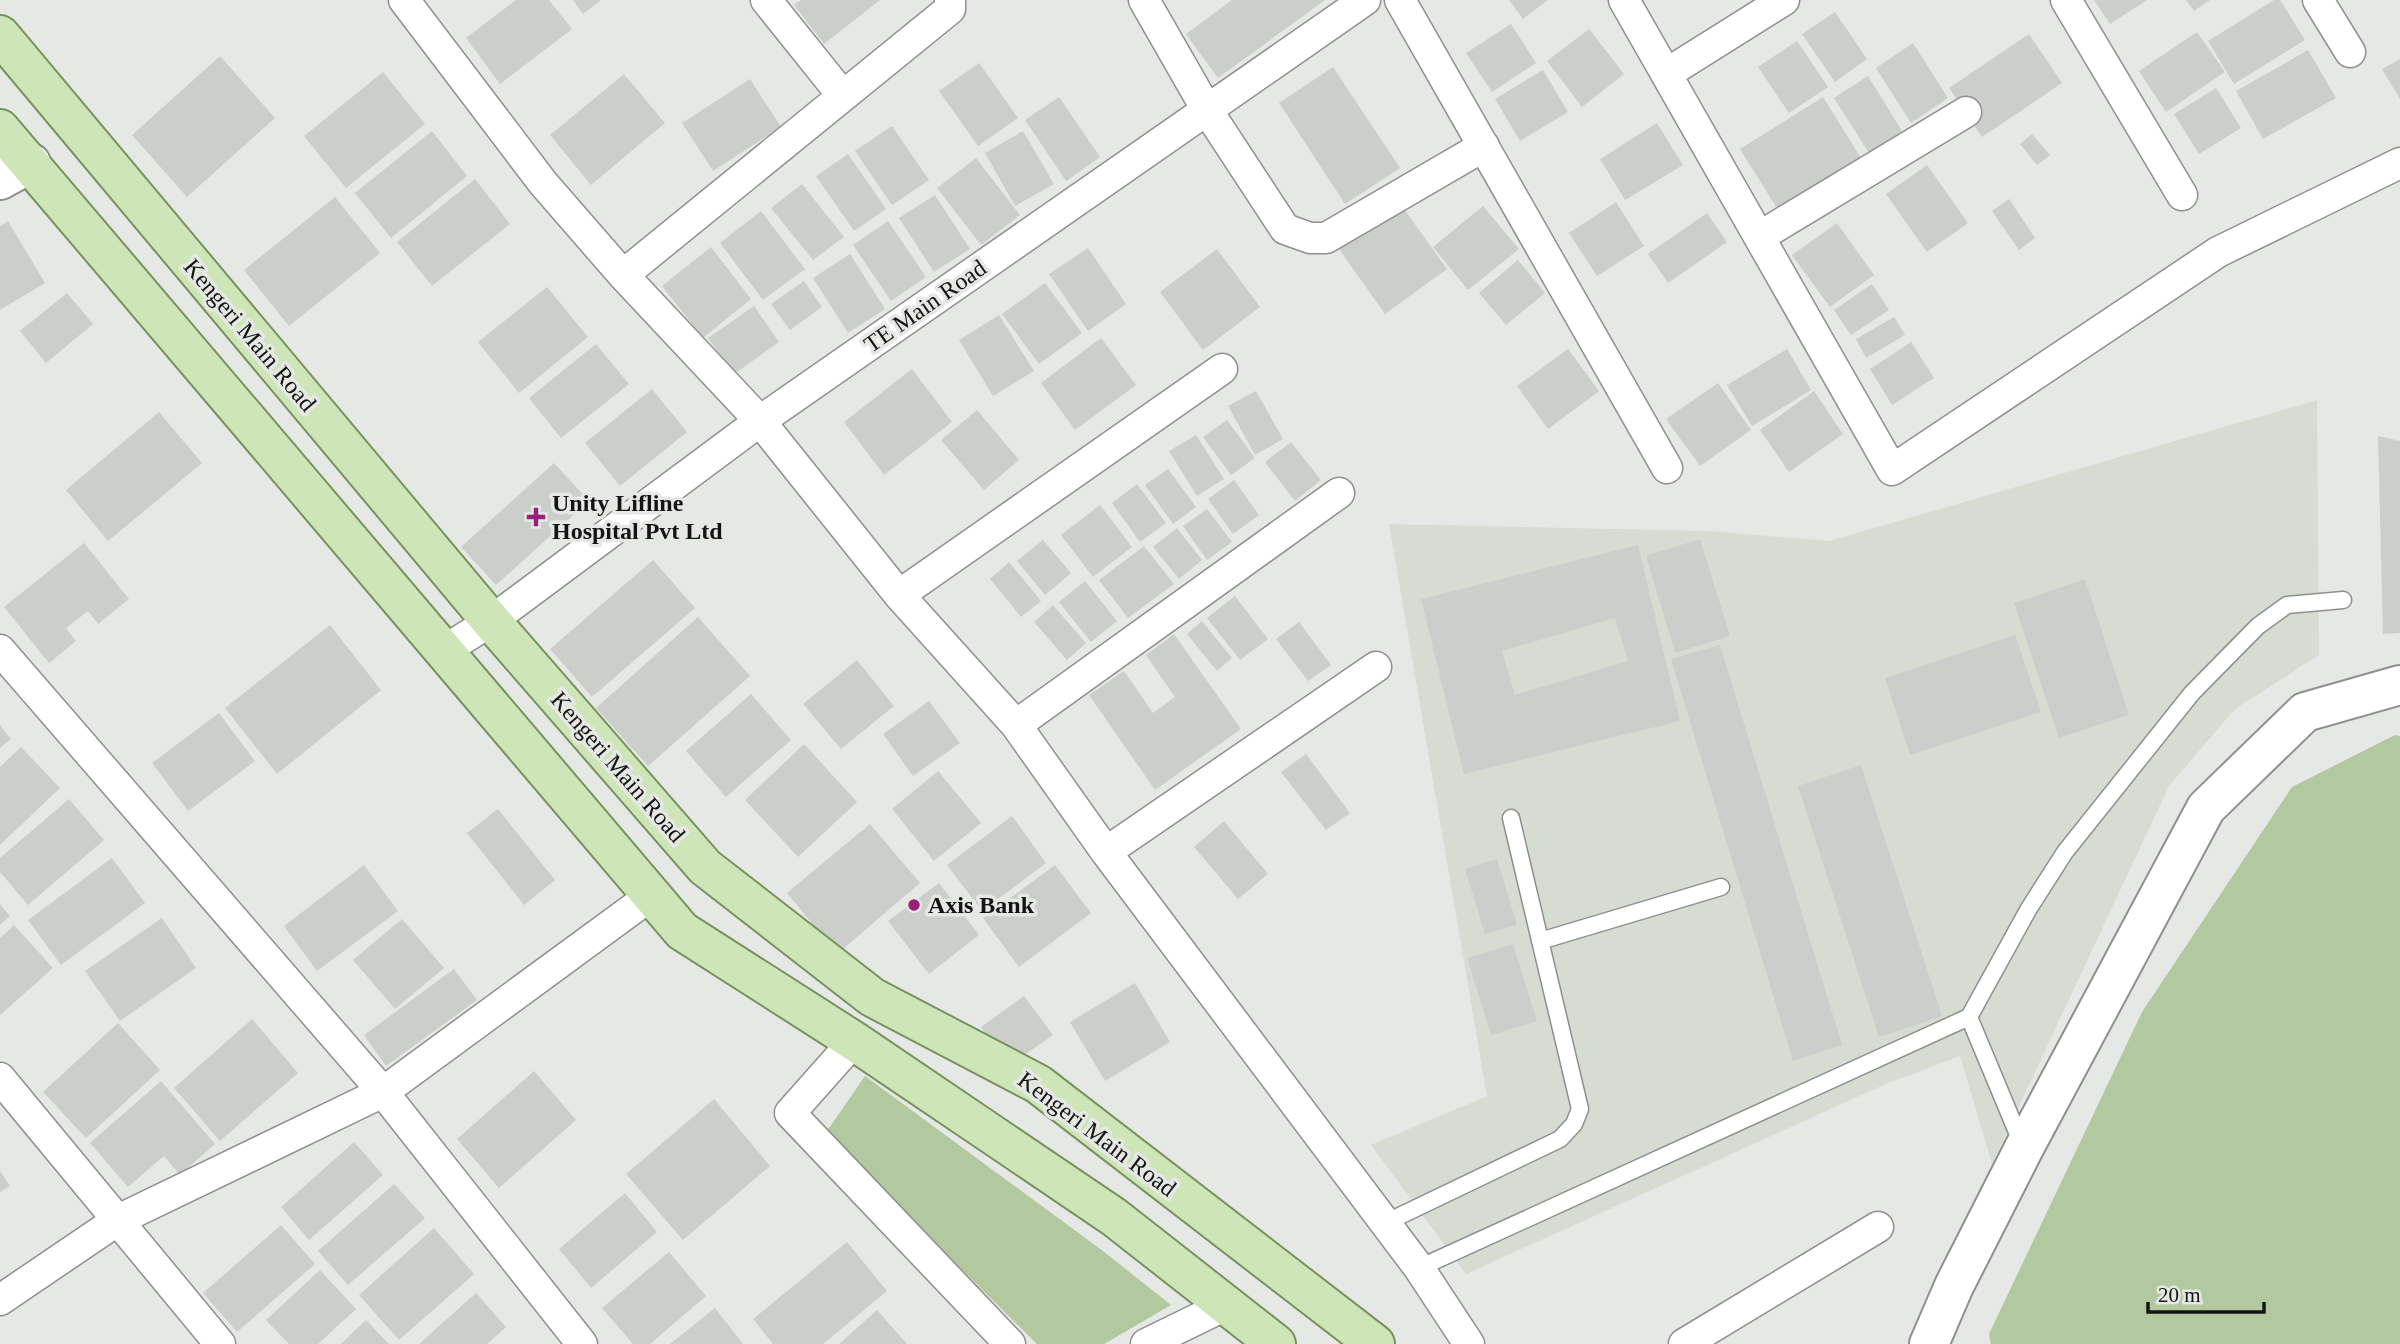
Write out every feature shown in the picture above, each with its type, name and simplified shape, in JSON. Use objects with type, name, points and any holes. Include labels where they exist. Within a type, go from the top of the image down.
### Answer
[{"type":"main road","name":"Kengeri Main Road","points":[[0,35],[491,621],[705,867],[873,997],[1038,1084],[1375,1344]]},
{"type":"main road","points":[[0,129],[16,172],[445,650],[682,930],[855,1041],[1114,1217],[1276,1344]]},
{"type":"street","points":[[404,0],[543,183],[623,275],[760,421],[899,595],[1016,725],[1106,852],[1419,1268],[1469,1344]]},
{"type":"street","points":[[766,0],[843,96]]},
{"type":"street","points":[[623,275],[950,9],[950,0]]},
{"type":"street","points":[[1144,0],[1207,110],[1285,229],[1310,238],[1326,238],[1484,146]]},
{"type":"street","name":"TE Main Road","points":[[445,650],[491,621],[760,421],[1365,0]]},
{"type":"street","points":[[1400,0],[1667,468]]},
{"type":"street","points":[[1625,0],[1892,470],[2218,253],[2400,163]]},
{"type":"street","points":[[1666,74],[1784,0]]},
{"type":"street","points":[[2066,0],[2182,195]]},
{"type":"street","points":[[2318,0],[2350,52]]},
{"type":"street","points":[[1759,237],[1966,112]]},
{"type":"street","points":[[899,595],[1223,369]]},
{"type":"street","points":[[1016,725],[1339,493]]},
{"type":"street","points":[[0,650],[383,1092],[582,1344]]},
{"type":"street","points":[[1106,852],[1376,667]]},
{"type":"street","points":[[1930,1344],[1954,1286],[2024,1148],[2206,808],[2305,712],[2400,685]]},
{"type":"street","points":[[0,1300],[118,1220],[383,1092],[653,894]]},
{"type":"street","points":[[855,1041],[790,1113],[1010,1344]]},
{"type":"street","points":[[0,1078],[220,1344]]},
{"type":"street","points":[[1685,1344],[1878,1227]]},
{"type":"street","points":[[1146,1344],[1226,1305]]},
{"type":"lane","points":[[1419,1268],[1969,1017],[2028,910],[2065,852],[2192,693],[2258,626],[2287,605],[2343,600]]},
{"type":"lane","points":[[1385,1223],[1560,1139],[1574,1125],[1580,1109],[1511,818]]},
{"type":"lane","points":[[1540,941],[1721,887]]},
{"type":"lane","points":[[1969,1017],[2024,1148]]},
{"type":"shaded area","points":[[2317,400],[2319,655],[2235,709],[2169,786],[1992,1164],[1960,1056],[1886,1084],[1466,1274],[1371,1145],[1487,1096],[1389,524],[1709,531],[1829,541]]},
{"type":"green space","points":[[2395,735],[2400,736],[2400,1344],[1991,1344],[1989,1334],[2142,1012],[2292,787]]},
{"type":"green space","points":[[865,1076],[1103,1251],[1171,1305],[1104,1344],[1037,1344],[825,1134]]},
{"type":"building","points":[[516,0],[549,0],[572,29],[500,84],[466,38]]},
{"type":"building","points":[[573,0],[601,0],[583,14]]},
{"type":"building","points":[[801,0],[880,0],[824,44],[794,5]]},
{"type":"building","points":[[1232,0],[1325,0],[1218,78],[1186,34]]},
{"type":"building","points":[[1509,0],[1548,0],[1523,19]]},
{"type":"building","points":[[2094,0],[2147,0],[2110,24]]},
{"type":"building","points":[[2186,0],[2210,0],[2194,11]]},
{"type":"building","points":[[2274,0],[2280,0],[2305,40],[2234,84],[2208,41]]},
{"type":"building","points":[[1835,12],[1867,59],[1835,82],[1802,34]]},
{"type":"building","points":[[1511,24],[1536,63],[1492,92],[1466,53]]},
{"type":"building","points":[[1589,29],[1624,74],[1582,107],[1547,61]]},
{"type":"building","points":[[2197,32],[2225,72],[2166,112],[2139,71]]},
{"type":"building","points":[[2029,34],[2062,83],[1982,137],[1949,88]]},
{"type":"building","points":[[1797,41],[1828,87],[1789,113],[1758,67]]},
{"type":"building","points":[[1913,43],[1948,98],[1911,123],[1876,68]]},
{"type":"building","points":[[2308,50],[2336,98],[2263,139],[2236,91]]},
{"type":"building","points":[[220,56],[275,118],[187,197],[132,135]]},
{"type":"building","points":[[2400,59],[2400,99],[2382,69]]},
{"type":"building","points":[[979,63],[1018,118],[978,146],[939,91]]},
{"type":"building","points":[[1333,67],[1400,168],[1345,204],[1279,103]]},
{"type":"building","points":[[1543,70],[1568,112],[1520,141],[1495,99]]},
{"type":"building","points":[[383,72],[425,124],[346,188],[304,136]]},
{"type":"building","points":[[624,74],[665,123],[591,185],[550,135]]},
{"type":"building","points":[[1868,76],[1902,131],[1869,153],[1834,98]]},
{"type":"building","points":[[750,79],[781,127],[713,171],[682,123]]},
{"type":"building","points":[[2216,88],[2241,128],[2199,154],[2174,114]]},
{"type":"building","points":[[1059,97],[1100,157],[1066,181],[1025,120]]},
{"type":"building","points":[[1823,97],[1861,158],[1778,210],[1740,149]]},
{"type":"building","points":[[1657,123],[1683,165],[1625,200],[1600,159]]},
{"type":"building","points":[[892,126],[929,180],[892,205],[855,151]]},
{"type":"building","points":[[432,131],[467,176],[391,238],[355,193]]},
{"type":"building","points":[[1023,131],[1054,184],[1015,206],[985,153]]},
{"type":"building","points":[[2032,134],[2050,155],[2037,165],[2020,144]]},
{"type":"building","points":[[848,154],[886,209],[854,231],[816,176]]},
{"type":"building","points":[[976,158],[1020,215],[981,245],[937,188]]},
{"type":"building","points":[[1927,165],[1968,223],[1927,252],[1886,194]]},
{"type":"building","points":[[475,179],[510,224],[432,286],[397,242]]},
{"type":"building","points":[[802,184],[844,237],[813,260],[771,208]]},
{"type":"building","points":[[935,195],[970,249],[934,272],[899,218]]},
{"type":"building","points":[[335,197],[380,253],[289,326],[244,270]]},
{"type":"building","points":[[2009,199],[2035,238],[2019,250],[1992,211]]},
{"type":"building","points":[[1399,202],[1447,269],[1385,314],[1337,246]]},
{"type":"building","points":[[1616,202],[1644,246],[1597,276],[1569,233]]},
{"type":"building","points":[[1483,206],[1519,249],[1468,290],[1433,247]]},
{"type":"building","points":[[761,211],[805,269],[763,300],[720,243]]},
{"type":"building","points":[[1707,213],[1727,242],[1668,283],[1648,254]]},
{"type":"building","points":[[8,221],[45,283],[0,310],[0,226]]},
{"type":"building","points":[[888,221],[926,277],[891,301],[853,245]]},
{"type":"building","points":[[1837,223],[1874,275],[1830,307],[1792,255]]},
{"type":"building","points":[[711,247],[751,299],[703,338],[662,286]]},
{"type":"building","points":[[1088,248],[1126,304],[1088,331],[1049,274]]},
{"type":"building","points":[[1217,249],[1260,307],[1203,350],[1160,292]]},
{"type":"building","points":[[850,254],[885,309],[848,333],[813,278]]},
{"type":"building","points":[[1518,260],[1545,293],[1506,325],[1479,293]]},
{"type":"building","points":[[804,281],[822,307],[790,330],[771,304]]},
{"type":"building","points":[[1045,283],[1082,333],[1039,364],[1002,314]]},
{"type":"building","points":[[1872,284],[1889,310],[1851,335],[1834,310]]},
{"type":"building","points":[[547,287],[588,337],[519,393],[478,342]]},
{"type":"building","points":[[67,293],[93,324],[46,363],[20,331]]},
{"type":"building","points":[[754,306],[779,342],[734,374],[708,338]]},
{"type":"building","points":[[999,315],[1034,371],[993,396],[959,340]]},
{"type":"building","points":[[1894,317],[1905,335],[1866,358],[1856,339]]},
{"type":"building","points":[[1101,338],[1136,385],[1075,430],[1041,383]]},
{"type":"building","points":[[1911,342],[1934,378],[1892,405],[1870,369]]},
{"type":"building","points":[[596,344],[629,384],[561,438],[529,398]]},
{"type":"building","points":[[1568,349],[1599,391],[1548,429],[1517,386]]},
{"type":"building","points":[[1787,349],[1811,390],[1752,426],[1727,385]]},
{"type":"building","points":[[912,369],[952,422],[884,475],[844,422]]},
{"type":"building","points":[[1718,383],[1751,430],[1700,466],[1666,419]]},
{"type":"building","points":[[652,389],[687,432],[620,486],[585,443]]},
{"type":"building","points":[[1256,391],[1283,439],[1255,455],[1228,406]]},
{"type":"building","points":[[1814,391],[1843,434],[1789,472],[1760,430]]},
{"type":"building","points":[[977,410],[1019,460],[984,490],[941,440]]},
{"type":"building","points":[[159,412],[202,463],[108,541],[66,490]]},
{"type":"building","points":[[1227,420],[1255,458],[1231,475],[1203,437]]},
{"type":"building","points":[[1196,435],[1224,479],[1197,496],[1169,451]]},
{"type":"building","points":[[2378,436],[2400,441],[2400,633],[2383,634]]},
{"type":"building","points":[[1291,442],[1321,480],[1295,501],[1265,462]]},
{"type":"building","points":[[554,463],[589,501],[496,585],[461,547]]},
{"type":"building","points":[[1168,469],[1196,507],[1173,524],[1145,485]]},
{"type":"building","points":[[1234,480],[1259,515],[1233,534],[1208,499]]},
{"type":"building","points":[[1137,484],[1166,523],[1140,542],[1112,503]]},
{"type":"building","points":[[1100,505],[1132,547],[1093,577],[1061,535]]},
{"type":"building","points":[[1207,509],[1232,542],[1207,560],[1183,526]]},
{"type":"building","points":[[1177,528],[1202,560],[1179,579],[1153,547]]},
{"type":"building","points":[[1700,539],[1730,636],[1675,653],[1646,556]]},
{"type":"building","points":[[1043,540],[1071,573],[1045,595],[1017,561]]},
{"type":"building","points":[[84,543],[129,599],[98,624],[88,611],[66,628],[76,641],[49,663],[4,607]]},
{"type":"building","points":[[1638,545],[1680,721],[1464,774],[1421,599]],"holes":[[[1615,618],[1628,661],[1515,695],[1502,651]]]},
{"type":"building","points":[[1144,546],[1174,584],[1128,618],[1099,580]]},
{"type":"building","points":[[653,560],[695,608],[592,697],[550,649]]},
{"type":"building","points":[[1009,562],[1041,601],[1021,617],[990,579]]},
{"type":"building","points":[[2085,579],[2129,715],[2059,738],[2014,603]]},
{"type":"building","points":[[1085,581],[1117,621],[1091,642],[1059,602]]},
{"type":"building","points":[[1235,596],[1268,639],[1240,660],[1207,618]]},
{"type":"building","points":[[1053,605],[1086,643],[1067,660],[1034,622]]},
{"type":"building","points":[[698,617],[750,676],[648,766],[596,708]]},
{"type":"building","points":[[1202,621],[1232,658],[1217,671],[1187,634]]},
{"type":"building","points":[[1299,622],[1331,665],[1308,681],[1276,639]]},
{"type":"building","points":[[330,625],[381,690],[277,774],[225,708]]},
{"type":"building","points":[[1174,634],[1241,729],[1155,790],[1089,695],[1124,671],[1153,713],[1175,697],[1146,655]]},
{"type":"building","points":[[2015,635],[2041,712],[1910,755],[1885,678]]},
{"type":"building","points":[[1720,645],[1842,1045],[1793,1061],[1671,659]]},
{"type":"building","points":[[857,660],[894,706],[841,749],[803,704]]},
{"type":"building","points":[[751,694],[791,740],[726,797],[686,751]]},
{"type":"building","points":[[929,701],[960,743],[913,776],[883,734]]},
{"type":"building","points":[[219,713],[255,761],[188,811],[152,763]]},
{"type":"building","points":[[0,725],[11,739],[0,748]]},
{"type":"building","points":[[804,744],[857,802],[798,857],[745,800]]},
{"type":"building","points":[[21,747],[60,788],[0,845],[0,767]]},
{"type":"building","points":[[1306,754],[1350,813],[1326,830],[1281,772]]},
{"type":"building","points":[[1861,765],[1942,1016],[1879,1037],[1798,786]]},
{"type":"building","points":[[938,771],[981,823],[934,861],[892,809]]},
{"type":"building","points":[[69,799],[104,840],[28,905],[0,872],[0,858]]},
{"type":"building","points":[[498,809],[555,880],[524,905],[467,833]]},
{"type":"building","points":[[1012,816],[1046,863],[982,911],[947,865]]},
{"type":"building","points":[[1224,821],[1268,874],[1238,899],[1194,847]]},
{"type":"building","points":[[870,824],[920,883],[837,954],[787,893]]},
{"type":"building","points":[[112,858],[145,903],[61,965],[28,920]]},
{"type":"building","points":[[1497,859],[1517,925],[1485,934],[1465,869]]},
{"type":"building","points":[[364,865],[398,911],[317,971],[284,926]]},
{"type":"building","points":[[1055,865],[1091,913],[1019,967],[983,918]]},
{"type":"building","points":[[939,883],[979,935],[929,974],[888,921]]},
{"type":"building","points":[[0,904],[10,916],[0,925]]},
{"type":"building","points":[[162,918],[196,968],[120,1021],[85,971]]},
{"type":"building","points":[[402,919],[444,968],[395,1009],[353,960]]},
{"type":"building","points":[[14,925],[53,968],[0,1015],[0,938]]},
{"type":"building","points":[[1513,944],[1537,1021],[1491,1035],[1467,958]]},
{"type":"building","points":[[454,969],[477,1000],[386,1066],[364,1035]]},
{"type":"building","points":[[1135,983],[1170,1042],[1105,1081],[1070,1022]]},
{"type":"building","points":[[1024,996],[1053,1035],[1009,1066],[981,1027]]},
{"type":"building","points":[[252,1019],[298,1073],[220,1141],[174,1088]]},
{"type":"building","points":[[118,1023],[160,1070],[86,1138],[43,1092]]},
{"type":"building","points":[[534,1071],[576,1120],[499,1188],[457,1139]]},
{"type":"building","points":[[161,1081],[215,1144],[180,1175],[164,1156],[128,1187],[90,1143]]},
{"type":"building","points":[[714,1099],[770,1166],[683,1240],[626,1174]]},
{"type":"building","points":[[354,1142],[383,1175],[309,1240],[281,1207]]},
{"type":"building","points":[[0,1171],[10,1186],[0,1192]]},
{"type":"building","points":[[394,1184],[425,1218],[348,1285],[318,1251]]},
{"type":"building","points":[[625,1193],[657,1232],[591,1288],[559,1249]]},
{"type":"building","points":[[281,1225],[315,1264],[237,1332],[203,1293]]},
{"type":"building","points":[[434,1228],[474,1274],[399,1340],[359,1295]]},
{"type":"building","points":[[847,1242],[887,1291],[823,1344],[773,1344],[753,1319]]},
{"type":"building","points":[[669,1252],[706,1296],[650,1344],[633,1344],[602,1308]]},
{"type":"building","points":[[320,1270],[356,1309],[318,1344],[289,1344],[266,1320]]},
{"type":"building","points":[[476,1293],[506,1327],[487,1344],[419,1344]]},
{"type":"building","points":[[715,1308],[743,1344],[670,1344]]},
{"type":"building","points":[[877,1310],[907,1344],[839,1344]]},
{"type":"building","points":[[366,1320],[389,1344],[341,1344]]},
{"type":"place","name":"Unity Lifline Hospital Pvt Ltd","points":[[536,517]]},
{"type":"place","name":"Axis Bank","points":[[914,905]]}]
